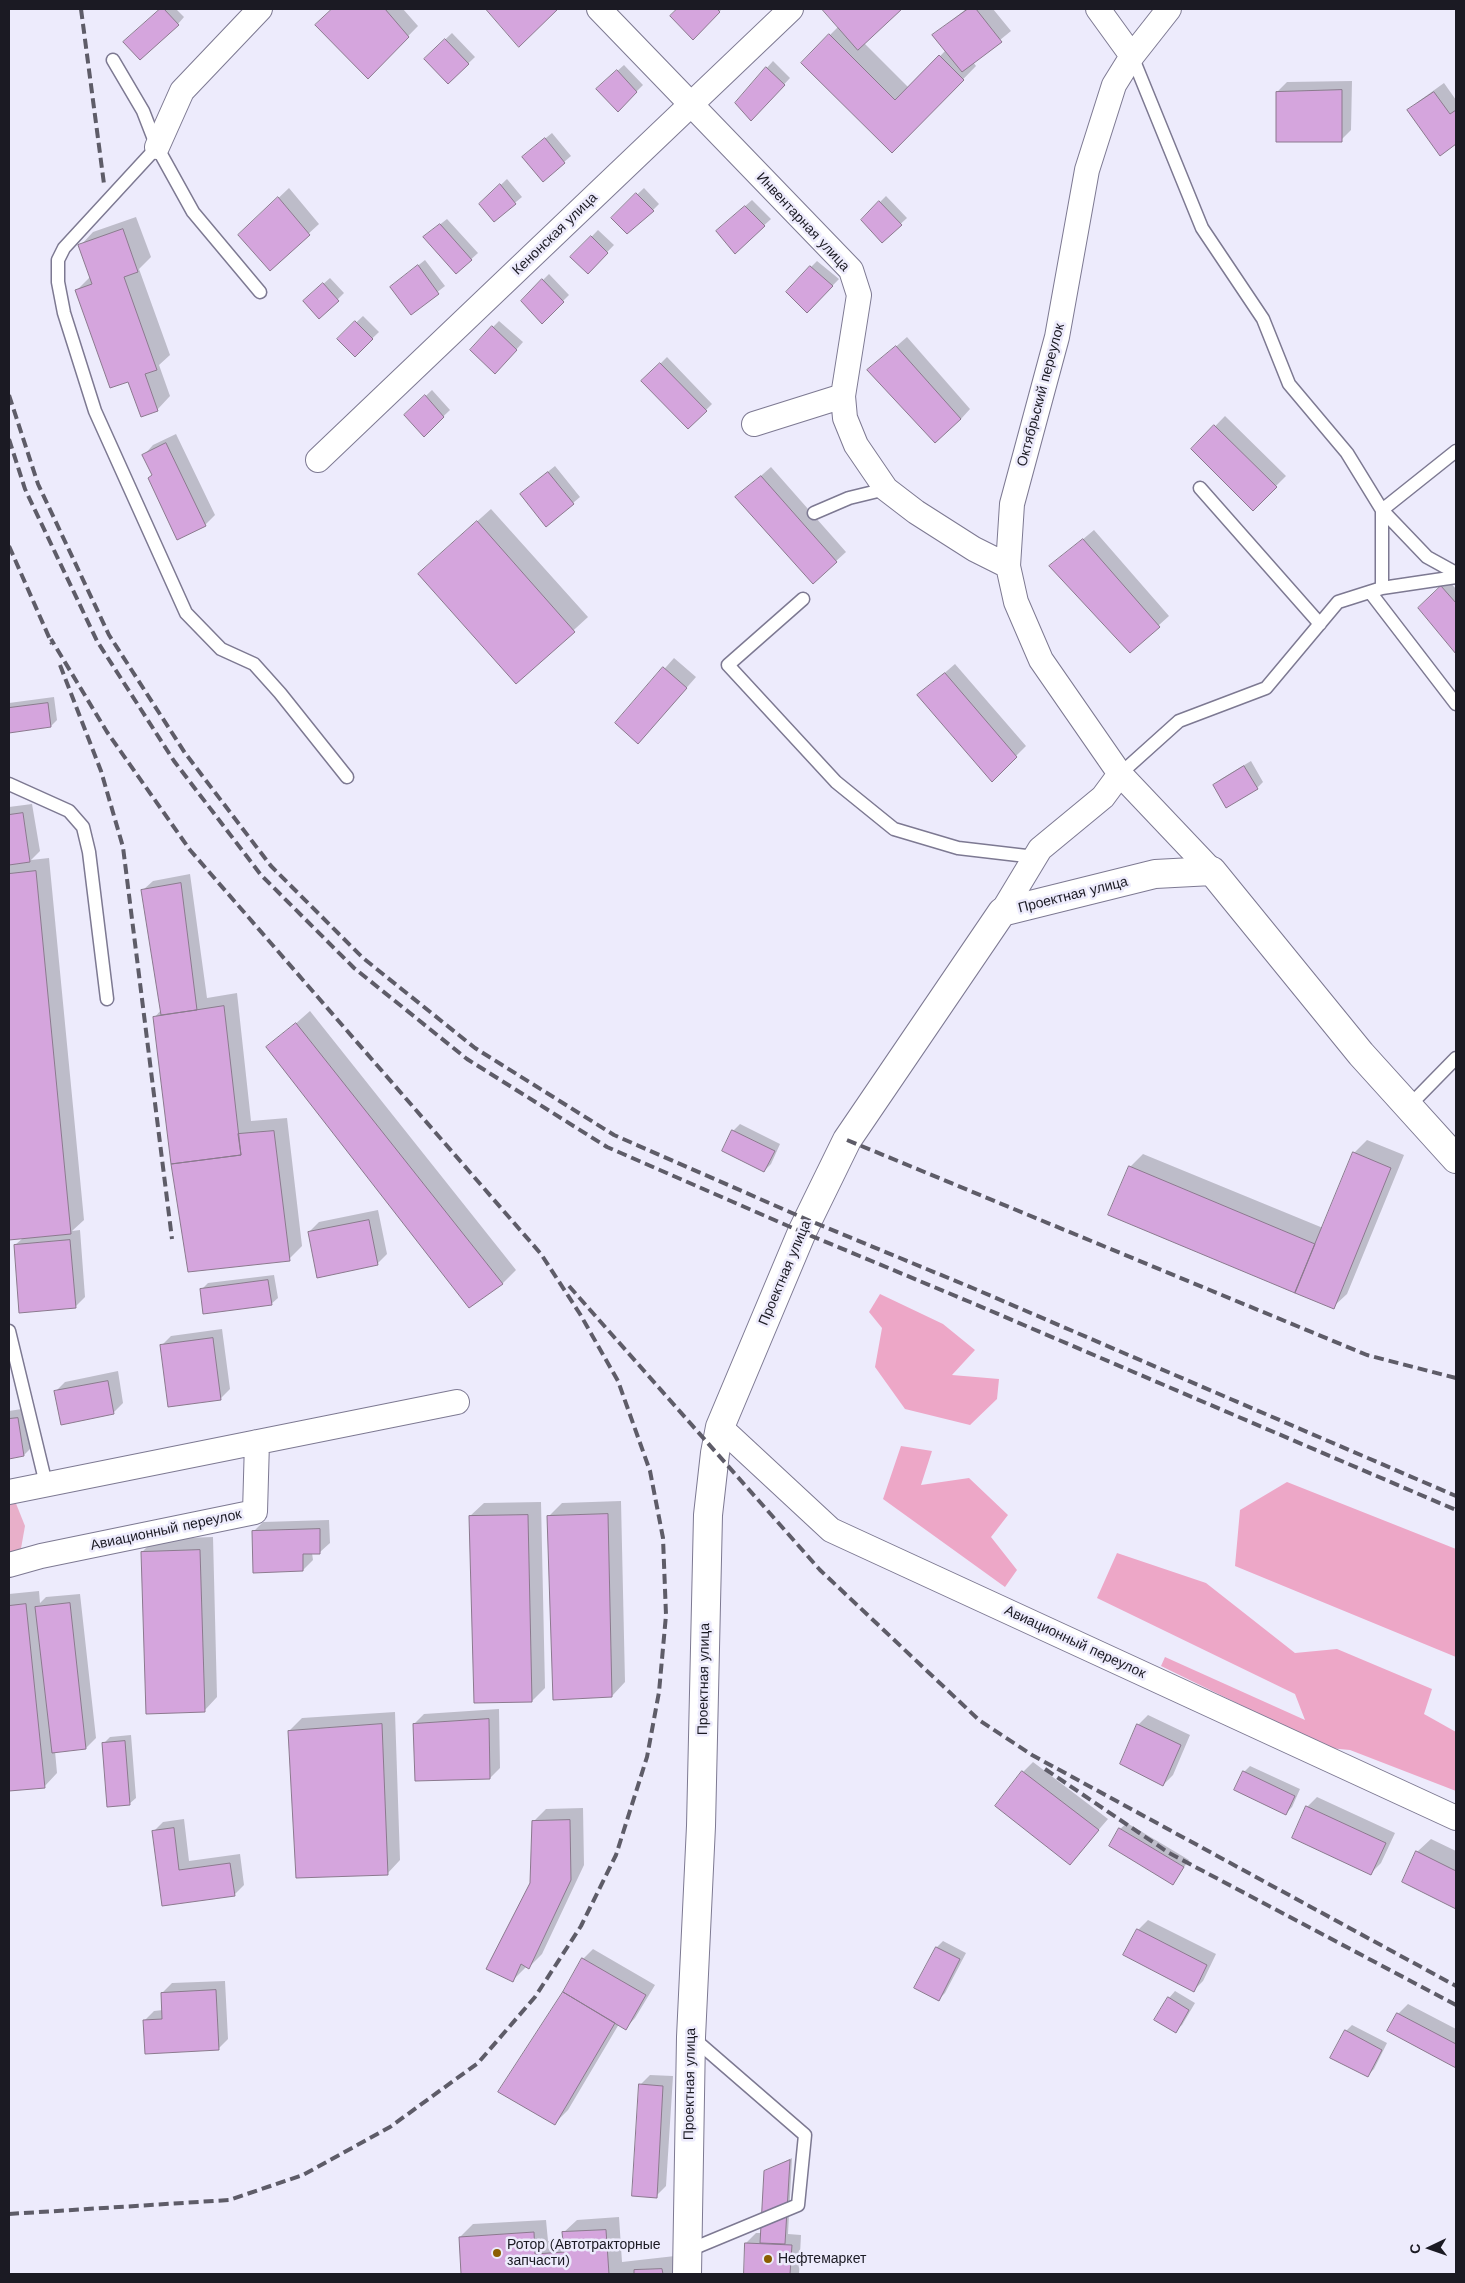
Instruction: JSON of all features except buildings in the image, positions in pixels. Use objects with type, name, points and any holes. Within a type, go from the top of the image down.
[{"type":"street","points":[[157,147],[182,91],[260,9]]},
{"type":"street","name":"Инвентарная улица","points":[[599,9],[851,270],[860,295],[843,396],[845,418],[856,445],[886,489],[916,512],[974,549],[1008,566]]},
{"type":"street","name":"Кенонская улица","points":[[318,460],[791,9]]},
{"type":"street","name":"Октябрьский переулок","points":[[1169,9],[1132,56],[1114,85],[1087,170],[1057,337],[1012,504],[1008,566],[1016,602],[1040,660],[1120,774],[1212,871]]},
{"type":"street","points":[[1103,12],[1132,56]]},
{"type":"street","points":[[754,424],[843,396]]},
{"type":"street","points":[[1002,912],[1040,849],[1103,797],[1120,774]]},
{"type":"street","points":[[1212,871],[1361,1054],[1456,1159]]},
{"type":"street","name":"Проектная улица","points":[[687,2263],[691,2036],[701,1826],[708,1515],[720,1427],[802,1232],[847,1140],[1002,912],[1155,874],[1212,871]]},
{"type":"street","points":[[9,1492],[457,1402]]},
{"type":"street","name":"Авиационный переулок","points":[[720,1427],[831,1530],[1456,1818]]},
{"type":"street","name":"Авиационный переулок","points":[[9,1565],[40,1556],[255,1512],[257,1442]]},
{"type":"lane","points":[[1132,56],[1202,228],[1263,319],[1289,384],[1347,453],[1382,510],[1426,557],[1456,573]]},
{"type":"lane","points":[[113,60],[143,111],[157,147],[193,212],[260,292]]},
{"type":"lane","points":[[157,147],[64,248],[58,260],[58,282],[67,322],[95,411],[186,613],[221,649],[254,664],[280,693],[347,777]]},
{"type":"lane","points":[[1456,451],[1382,510],[1381,544],[1376,590],[1456,704]]},
{"type":"lane","points":[[1200,488],[1320,624]]},
{"type":"lane","points":[[814,513],[849,498],[886,489]]},
{"type":"lane","points":[[1120,774],[1179,721],[1266,688],[1338,602],[1376,590],[1456,577]]},
{"type":"lane","points":[[802,600],[728,665],[836,782],[894,829],[958,848],[1035,857]]},
{"type":"lane","points":[[9,784],[69,811],[83,827],[89,852],[107,998]]},
{"type":"lane","points":[[1409,1106],[1456,1058]]},
{"type":"lane","points":[[9,1331],[46,1484]]},
{"type":"lane","points":[[687,2263],[798,2205],[805,2135],[691,2036]]},
{"type":"shaded area","points":[[880,1294],[943,1324],[975,1350],[952,1375],[999,1379],[997,1399],[970,1425],[905,1409],[875,1367],[882,1328],[869,1312]]},
{"type":"shaded area","points":[[901,1446],[932,1451],[921,1485],[969,1478],[1008,1515],[991,1537],[1017,1570],[1005,1587],[883,1499]]},
{"type":"shaded area","points":[[1287,1482],[1456,1549],[1456,1657],[1235,1566],[1240,1510]]},
{"type":"shaded area","points":[[15,1501],[25,1526],[20,1554],[9,1557],[9,1502]]},
{"type":"shaded area","points":[[1117,1553],[1206,1583],[1295,1653],[1337,1649],[1432,1689],[1424,1714],[1456,1732],[1456,1791],[1350,1750],[1329,1748],[1161,1666],[1165,1657],[1305,1720],[1295,1694],[1097,1598]]},
{"type":"railway","points":[[81,9],[104,184]]},
{"type":"railway","points":[[9,395],[38,484],[109,635],[185,753],[271,866],[363,958],[475,1048],[614,1135],[808,1220],[975,1289],[1456,1496]]},
{"type":"railway","points":[[9,439],[25,489],[97,641],[174,761],[261,875],[354,968],[467,1059],[607,1147],[1456,1510]]},
{"type":"railway","points":[[9,546],[52,644]]},
{"type":"railway","points":[[9,2214],[229,2200],[303,2175],[390,2127],[478,2063],[535,1997],[581,1926],[616,1855],[647,1757],[659,1692],[666,1615],[663,1538],[650,1471],[618,1381],[580,1314],[541,1254],[190,850],[107,732],[51,639]]},
{"type":"railway","points":[[60,665],[101,771],[123,847],[172,1239]]},
{"type":"railway","points":[[847,1140],[1367,1355],[1456,1378]]},
{"type":"railway","points":[[569,1286],[820,1570],[979,1720],[1032,1755],[1456,1986]]},
{"type":"railway","points":[[1045,1769],[1169,1853],[1456,2005]]},
{"type":"place","name":"Ротор (Автотракторные запчасти)","points":[[497,2253]]},
{"type":"place","name":"Нефтемаркет","points":[[768,2259]]}]
